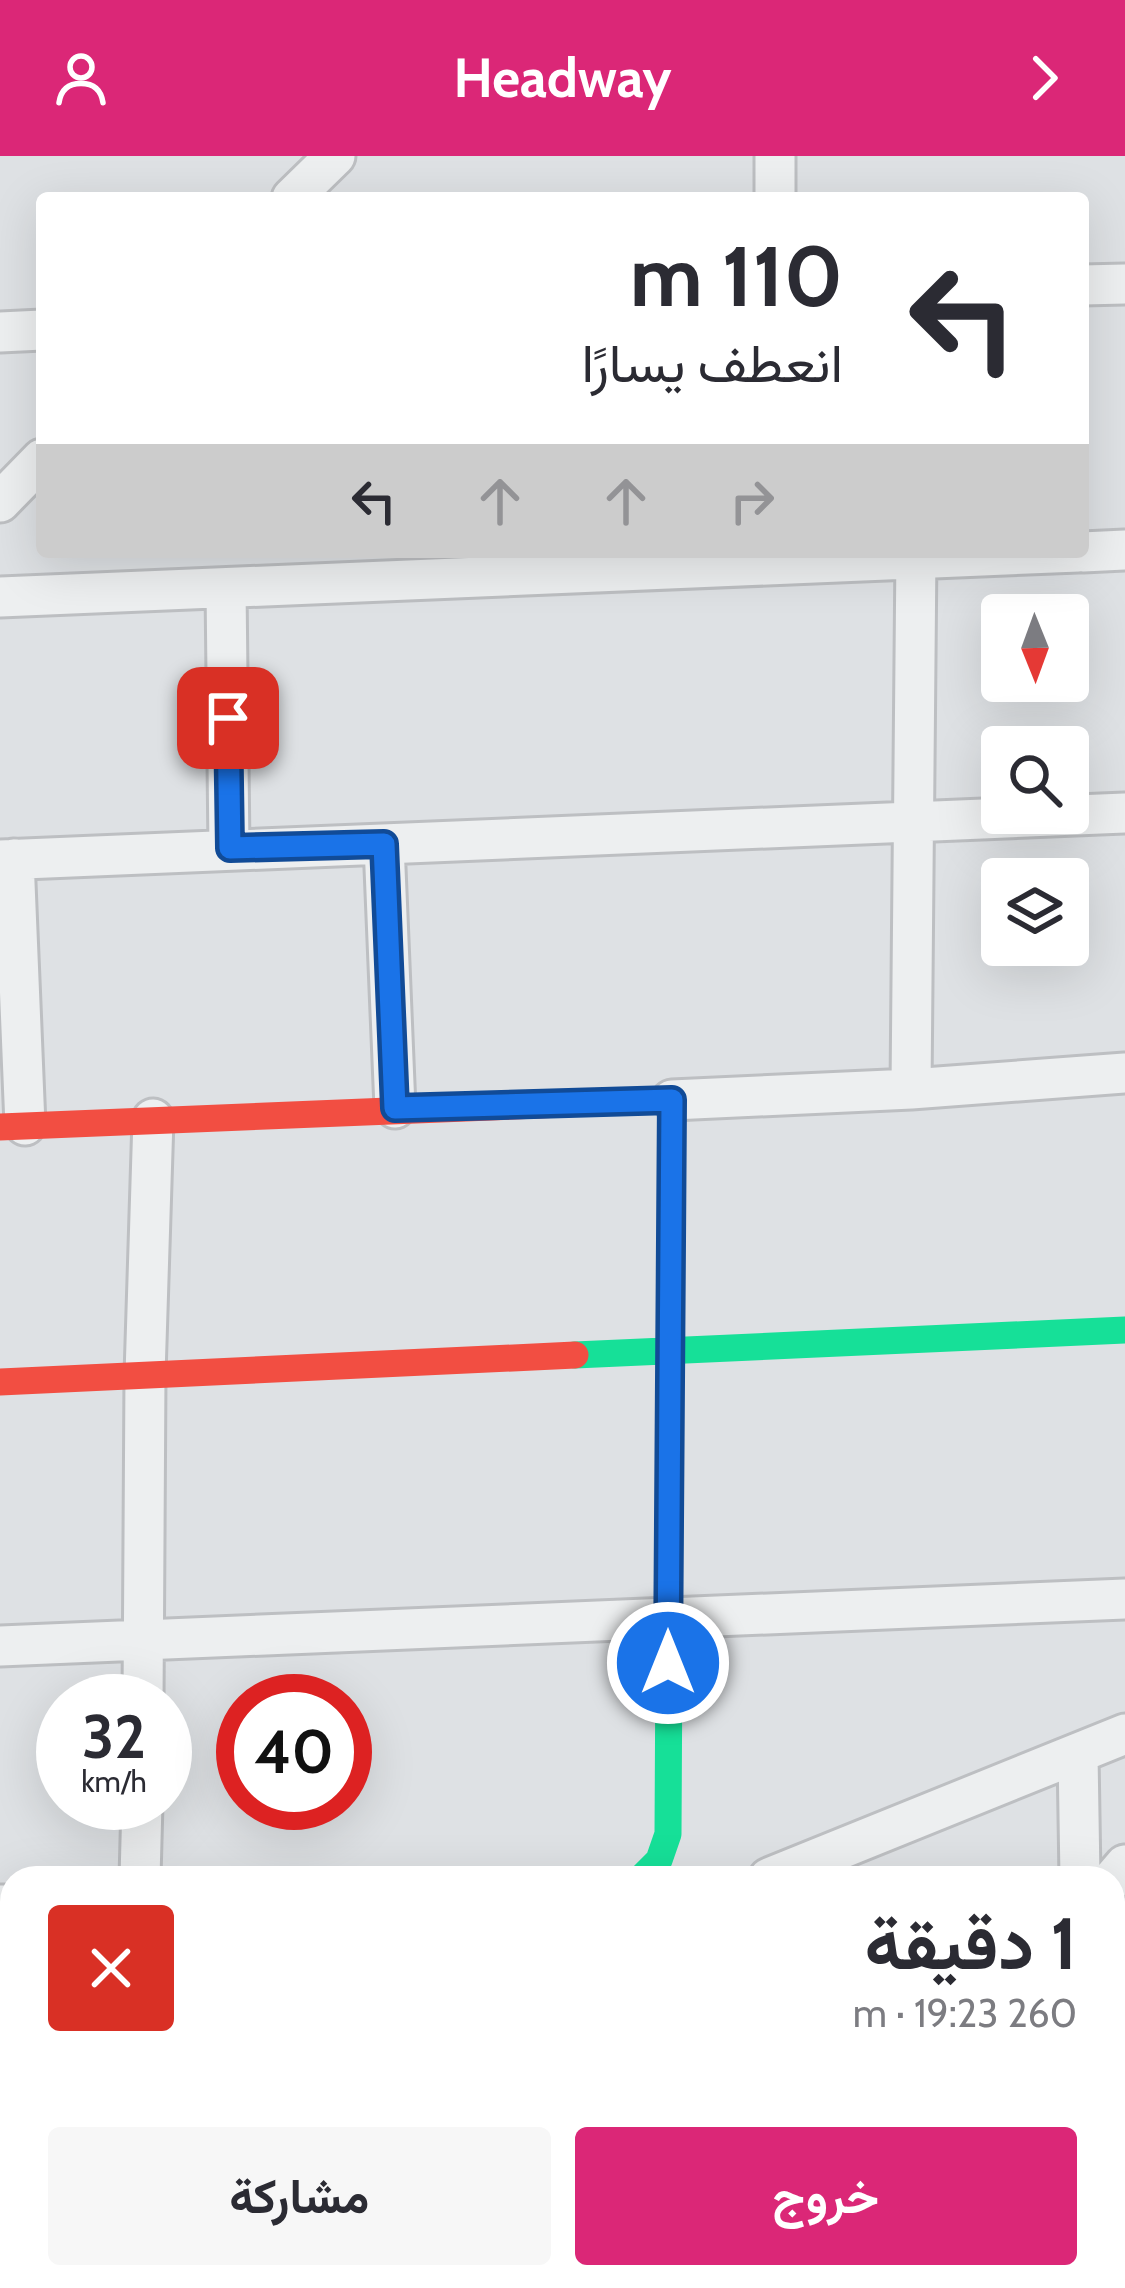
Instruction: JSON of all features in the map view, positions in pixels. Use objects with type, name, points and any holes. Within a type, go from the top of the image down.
[{"type":"main road","points":[[13,1126],[672,1100],[668,1834],[653,1866]]},
{"type":"main road","points":[[0,1382],[1125,1330]]},
{"type":"street","points":[[300,181],[334,156]]},
{"type":"street","points":[[775,192],[776,156]]},
{"type":"street","points":[[1089,285],[1125,284]]},
{"type":"street","points":[[0,332],[36,330]]},
{"type":"street","points":[[0,502],[36,465]]},
{"type":"street","points":[[1089,552],[1125,550]]},
{"type":"street","points":[[0,596],[226,588],[480,563],[752,558]]},
{"type":"street","points":[[911,1089],[916,558]]},
{"type":"street","points":[[226,588],[230,848]]},
{"type":"street","points":[[13,1126],[7,860],[1125,813]]},
{"type":"street","points":[[384,844],[395,1108]]},
{"type":"street","points":[[672,1100],[1125,1073]]},
{"type":"street","points":[[144,1674],[153,1119]]},
{"type":"street","points":[[0,1646],[1125,1598]]},
{"type":"street","points":[[799,1866],[1125,1734]]},
{"type":"street","points":[[1078,1754],[1080,1866]]},
{"type":"street","points":[[140,1866],[141,1830]]},
{"type":"traffic: fast","points":[[635,1101],[672,1100],[668,1834],[653,1866]]},
{"type":"traffic: fast","points":[[575,1355],[1125,1330]]},
{"type":"traffic: jam","points":[[0,1127],[635,1101]]},
{"type":"traffic: jam","points":[[0,1382],[575,1355]]},
{"type":"route","points":[[228,718],[230,848],[384,844],[395,1108],[672,1100],[668,1663]]}]
